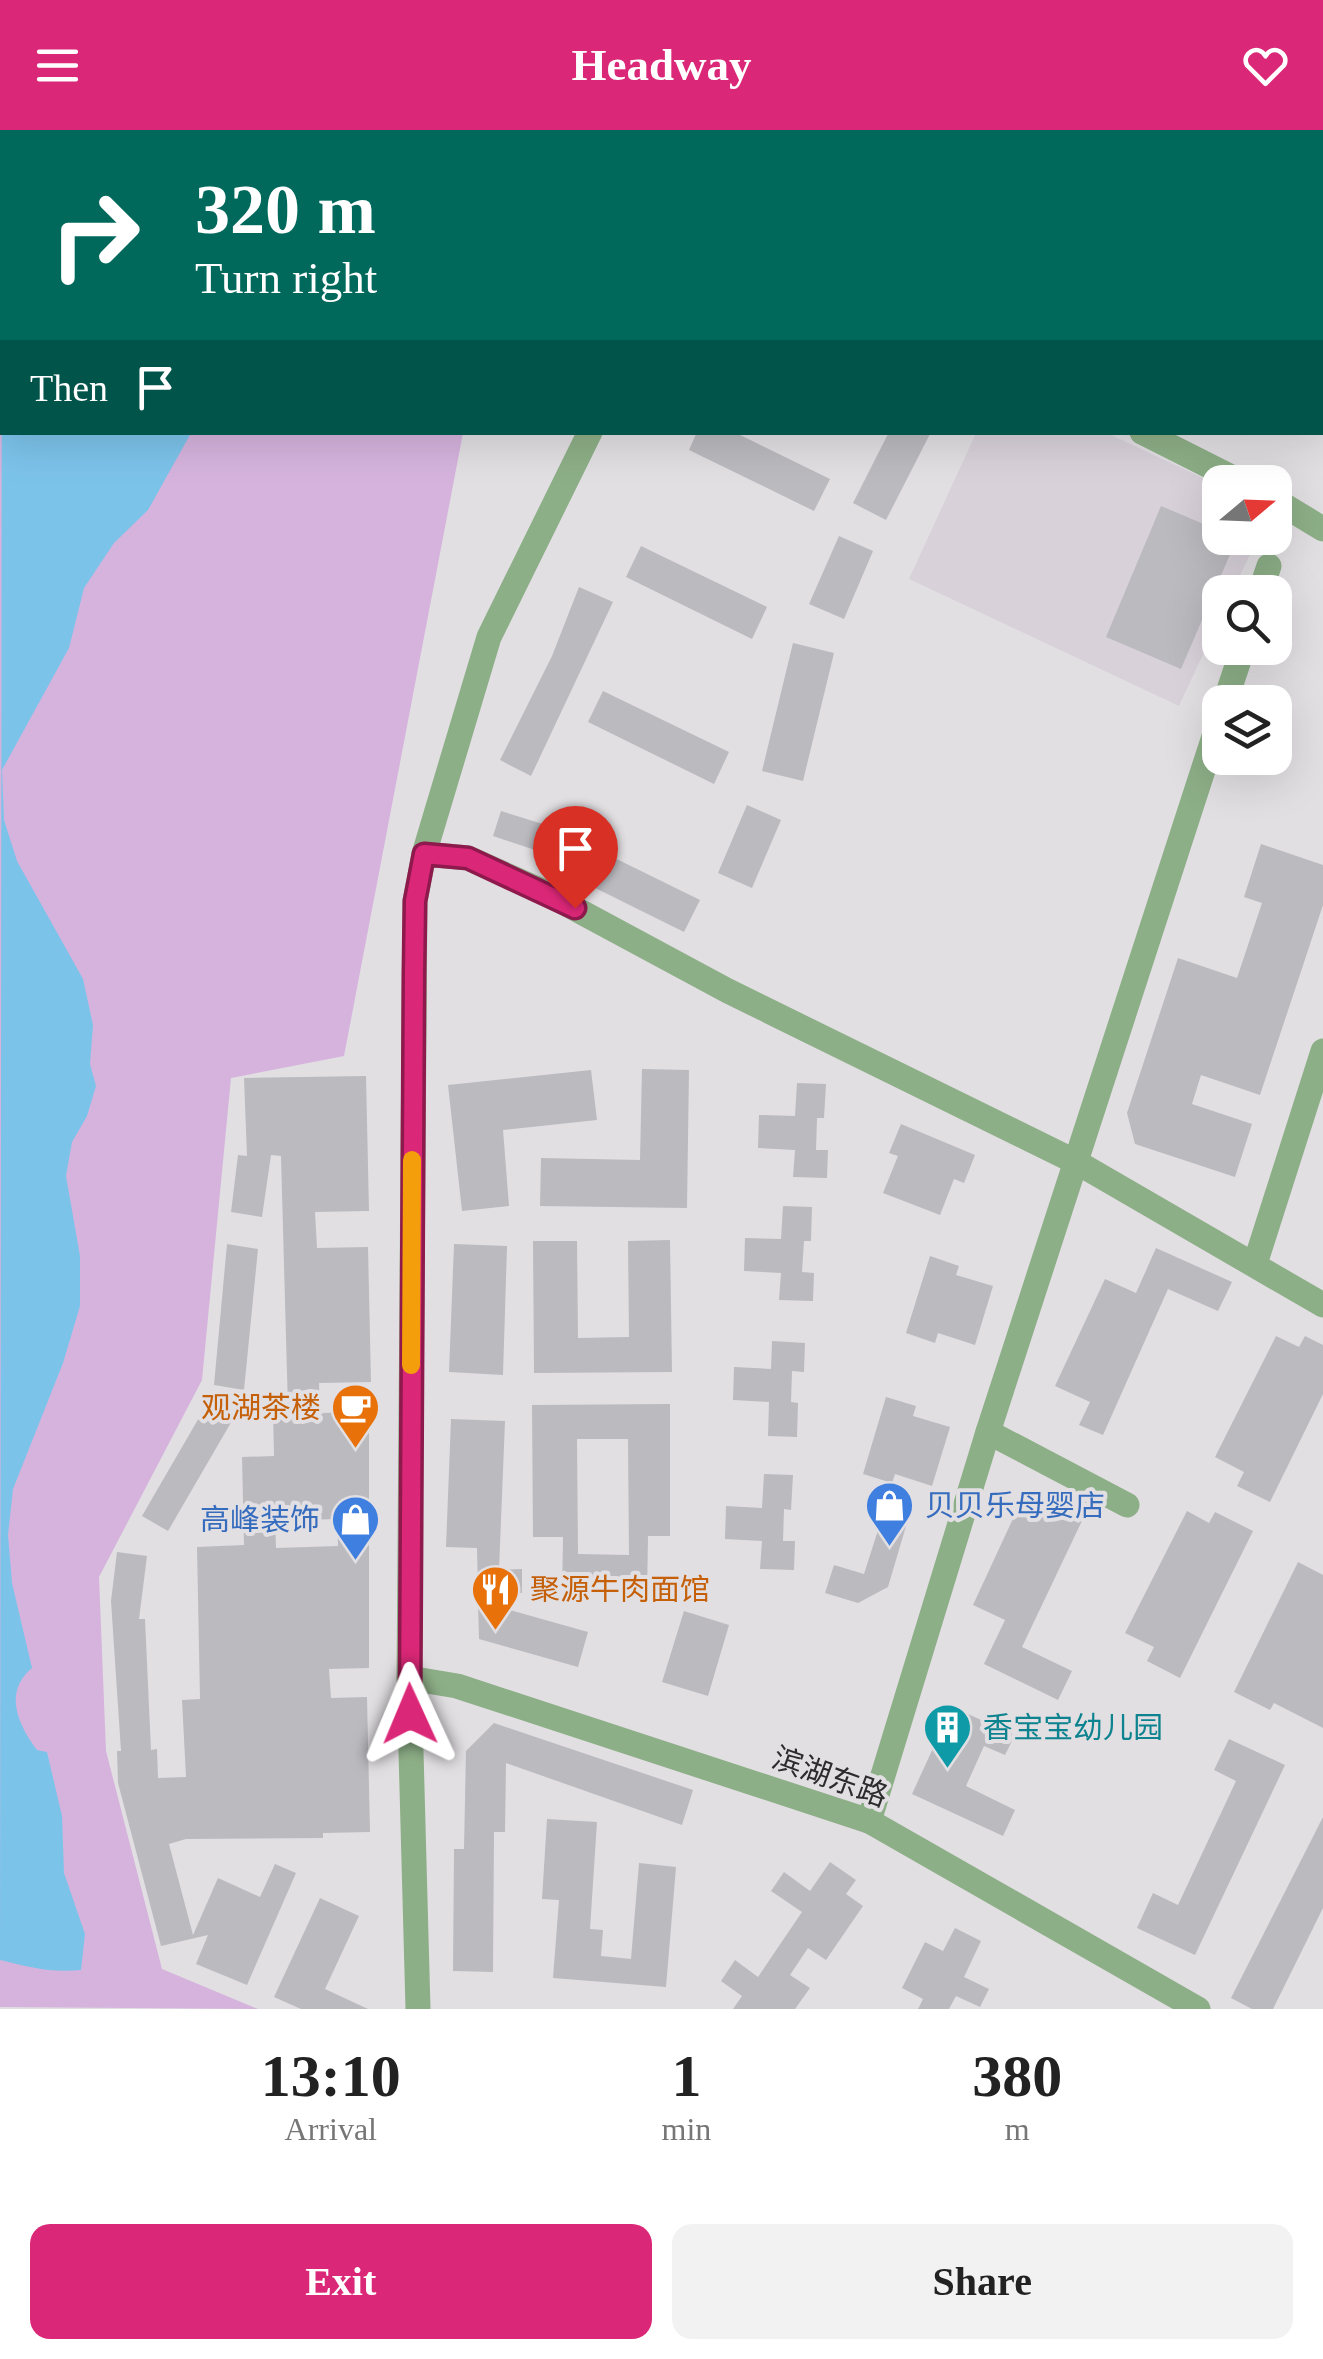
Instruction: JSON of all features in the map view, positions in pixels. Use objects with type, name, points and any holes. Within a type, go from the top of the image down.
[{"type":"street","points":[[418,2009],[409,1678],[415,901],[424,854],[488,638],[589,435]]},
{"type":"street","points":[[1148,435],[1207,465]]},
{"type":"street","points":[[1292,510],[1323,529]]},
{"type":"street","points":[[1265,575],[1268,566]]},
{"type":"street","points":[[869,1821],[988,1432],[1202,774]]},
{"type":"street","points":[[424,854],[468,858],[544,892],[728,991],[1078,1163],[1323,1305]]},
{"type":"street","points":[[1255,1264],[1323,1051]]},
{"type":"street","points":[[988,1432],[1126,1504]]},
{"type":"street","name":"滨湖东路","points":[[409,1678],[457,1686],[869,1821],[1198,2009]]},
{"type":"shaded area","points":[[0,435],[463,435],[344,1056],[231,1078],[202,1380],[99,1577],[106,1751],[162,1969],[258,2009],[0,2007]]},
{"type":"shaded area","points":[[975,435],[1111,435],[1202,478],[1202,555],[1250,555],[1240,575],[1202,575],[1202,657],[1179,706],[909,579]]},
{"type":"water","points":[[2,435],[190,435],[148,510],[114,543],[84,588],[69,648],[2,770],[4,820],[17,861],[83,979],[93,1025],[90,1064],[96,1086],[87,1116],[72,1142],[66,1176],[80,1256],[80,1306],[63,1363],[13,1489],[8,1535],[12,1583],[32,1668],[18,1687],[16,1709],[37,1750],[47,1752],[62,1816],[64,1873],[85,1934],[81,1970],[40,1969],[0,1960]]},
{"type":"building","points":[[696,435],[740,435],[830,479],[814,511],[689,450]]},
{"type":"building","points":[[887,435],[929,435],[886,520],[853,503]]},
{"type":"building","points":[[1161,506],[1202,523],[1202,555],[1230,555],[1221,575],[1202,575],[1202,620],[1181,669],[1106,637]]},
{"type":"building","points":[[839,536],[873,551],[844,619],[809,604]]},
{"type":"building","points":[[641,546],[767,607],[752,639],[626,577]]},
{"type":"building","points":[[579,587],[613,602],[531,776],[500,760],[552,656]]},
{"type":"building","points":[[793,643],[834,653],[803,781],[762,771]]},
{"type":"building","points":[[603,691],[729,752],[714,784],[588,722]]},
{"type":"building","points":[[747,805],[781,820],[752,888],[718,873]]},
{"type":"building","points":[[501,811],[549,826],[541,852],[493,836]]},
{"type":"building","points":[[574,838],[700,900],[684,932],[559,870]]},
{"type":"building","points":[[1261,844],[1323,865],[1323,905],[1260,1095],[1201,1075],[1192,1104],[1252,1124],[1235,1177],[1135,1144],[1127,1113],[1178,958],[1237,978],[1262,903],[1244,897]]},
{"type":"building","points":[[642,1069],[689,1070],[687,1208],[540,1206],[541,1158],[640,1160]]},
{"type":"building","points":[[591,1070],[597,1120],[503,1130],[509,1206],[462,1211],[448,1085]]},
{"type":"building","points":[[366,1076],[369,1211],[315,1212],[317,1248],[368,1247],[371,1382],[319,1383],[320,1413],[369,1412],[369,1668],[329,1669],[331,1698],[367,1697],[370,1832],[323,1833],[323,1838],[186,1839],[169,1844],[193,1935],[218,1878],[260,1897],[275,1864],[296,1873],[247,1985],[196,1964],[208,1935],[161,1946],[118,1783],[117,1751],[121,1751],[111,1601],[117,1552],[147,1556],[139,1619],[145,1619],[151,1750],[157,1749],[158,1778],[186,1777],[182,1700],[200,1699],[197,1547],[244,1545],[242,1457],[274,1456],[273,1409],[288,1409],[281,1156],[271,1155],[262,1217],[231,1212],[238,1155],[247,1156],[244,1078]],"holes":[[[337,1519],[338,1546],[276,1548],[275,1521]]]},
{"type":"building","points":[[797,1083],[826,1084],[824,1118],[817,1118],[816,1150],[828,1150],[827,1178],[793,1177],[795,1150],[758,1148],[759,1115],[795,1116]]},
{"type":"building","points":[[901,1124],[975,1155],[964,1183],[954,1179],[940,1215],[883,1193],[898,1156],[889,1153]]},
{"type":"building","points":[[783,1206],[812,1207],[811,1241],[804,1241],[802,1272],[814,1273],[813,1301],[779,1300],[781,1273],[744,1271],[745,1238],[781,1239]]},
{"type":"building","points":[[670,1240],[672,1372],[534,1373],[533,1241],[577,1241],[578,1338],[629,1337],[628,1241]]},
{"type":"building","points":[[227,1244],[258,1249],[244,1390],[214,1385]]},
{"type":"building","points":[[454,1244],[507,1246],[503,1375],[449,1372]]},
{"type":"building","points":[[1156,1248],[1232,1282],[1218,1311],[1168,1289],[1103,1435],[1079,1425],[1090,1402],[1055,1386],[1105,1279],[1136,1293]]},
{"type":"building","points":[[930,1256],[959,1266],[956,1275],[993,1286],[975,1345],[938,1333],[935,1343],[906,1333]]},
{"type":"building","points":[[1276,1336],[1299,1347],[1305,1336],[1323,1345],[1323,1394],[1270,1502],[1237,1486],[1244,1472],[1215,1457]]},
{"type":"building","points":[[772,1341],[805,1343],[804,1372],[792,1371],[791,1402],[798,1403],[797,1437],[768,1436],[769,1402],[733,1400],[734,1367],[771,1369]]},
{"type":"building","points":[[886,1397],[916,1406],[913,1416],[950,1427],[932,1486],[895,1474],[892,1483],[863,1474]]},
{"type":"building","points":[[207,1404],[233,1419],[168,1531],[142,1516]]},
{"type":"building","points":[[670,1404],[670,1536],[648,1536],[647,1596],[562,1594],[563,1537],[533,1537],[532,1405]],"holes":[[[577,1439],[628,1439],[629,1555],[578,1554]]]},
{"type":"building","points":[[451,1419],[505,1421],[499,1570],[522,1569],[522,1593],[478,1592],[477,1548],[446,1547]]},
{"type":"building","points":[[764,1474],[793,1475],[791,1510],[784,1509],[783,1541],[795,1541],[794,1570],[760,1569],[762,1541],[725,1539],[726,1506],[762,1508]]},
{"type":"building","points":[[1067,1492],[1090,1504],[1022,1647],[1072,1671],[1058,1700],[984,1664],[1005,1620],[973,1605],[1023,1497],[1057,1513]]},
{"type":"building","points":[[887,1502],[911,1509],[888,1587],[858,1603],[825,1593],[834,1565],[864,1574]]},
{"type":"building","points":[[1187,1511],[1209,1523],[1215,1512],[1253,1531],[1180,1678],[1147,1661],[1154,1647],[1125,1633]]},
{"type":"building","points":[[1298,1562],[1323,1575],[1323,1728],[1274,1703],[1270,1710],[1234,1692]]},
{"type":"building","points":[[478,1601],[588,1632],[578,1667],[479,1639]]},
{"type":"building","points":[[684,1611],[729,1625],[708,1696],[662,1682]]},
{"type":"building","name":"香宝宝幼儿园","points":[[952,1707],[1015,1735],[1005,1755],[984,1746],[966,1786],[1015,1810],[1003,1836],[912,1794]]},
{"type":"building","points":[[494,1723],[693,1790],[682,1825],[506,1763],[505,1832],[494,1832],[493,1972],[453,1971],[454,1849],[464,1849],[466,1751]]},
{"type":"building","points":[[1229,1739],[1285,1765],[1195,1955],[1137,1928],[1153,1893],[1178,1905],[1236,1781],[1214,1770]]},
{"type":"building","points":[[1323,1817],[1323,1908],[1273,2009],[1252,2009],[1231,1998]]},
{"type":"building","points":[[547,1819],[597,1822],[590,1929],[603,1930],[601,1956],[631,1959],[639,1863],[676,1867],[666,1987],[553,1978],[559,1900],[542,1899]]},
{"type":"building","points":[[830,1862],[856,1880],[846,1894],[863,1906],[826,1960],[808,1948],[790,1975],[810,1988],[795,2009],[733,2009],[742,1996],[721,1981],[735,1960],[758,1977],[802,1912],[771,1891],[784,1872],[810,1891]]},
{"type":"building","points":[[320,1898],[359,1916],[325,1989],[368,2009],[301,2009],[274,1997]]},
{"type":"building","points":[[955,1928],[981,1941],[964,1977],[989,1989],[980,2007],[956,1996],[949,2009],[918,2009],[923,1999],[902,1988],[925,1942],[943,1951]]},
{"type":"slow traffic","points":[[411,1365],[412,1160]]},
{"type":"place","name":"观湖茶楼","points":[[356,1450]]},
{"type":"place","name":"贝贝乐母婴店","points":[[890,1548]]},
{"type":"place","name":"高峰装饰","points":[[355,1562]]},
{"type":"place","name":"聚源牛肉面馆","points":[[495,1632]]},
{"type":"place","name":"香宝宝幼儿园","points":[[948,1770]]},
{"type":"route","points":[[410,1714],[415,901],[424,854],[468,858],[575,908]]}]
